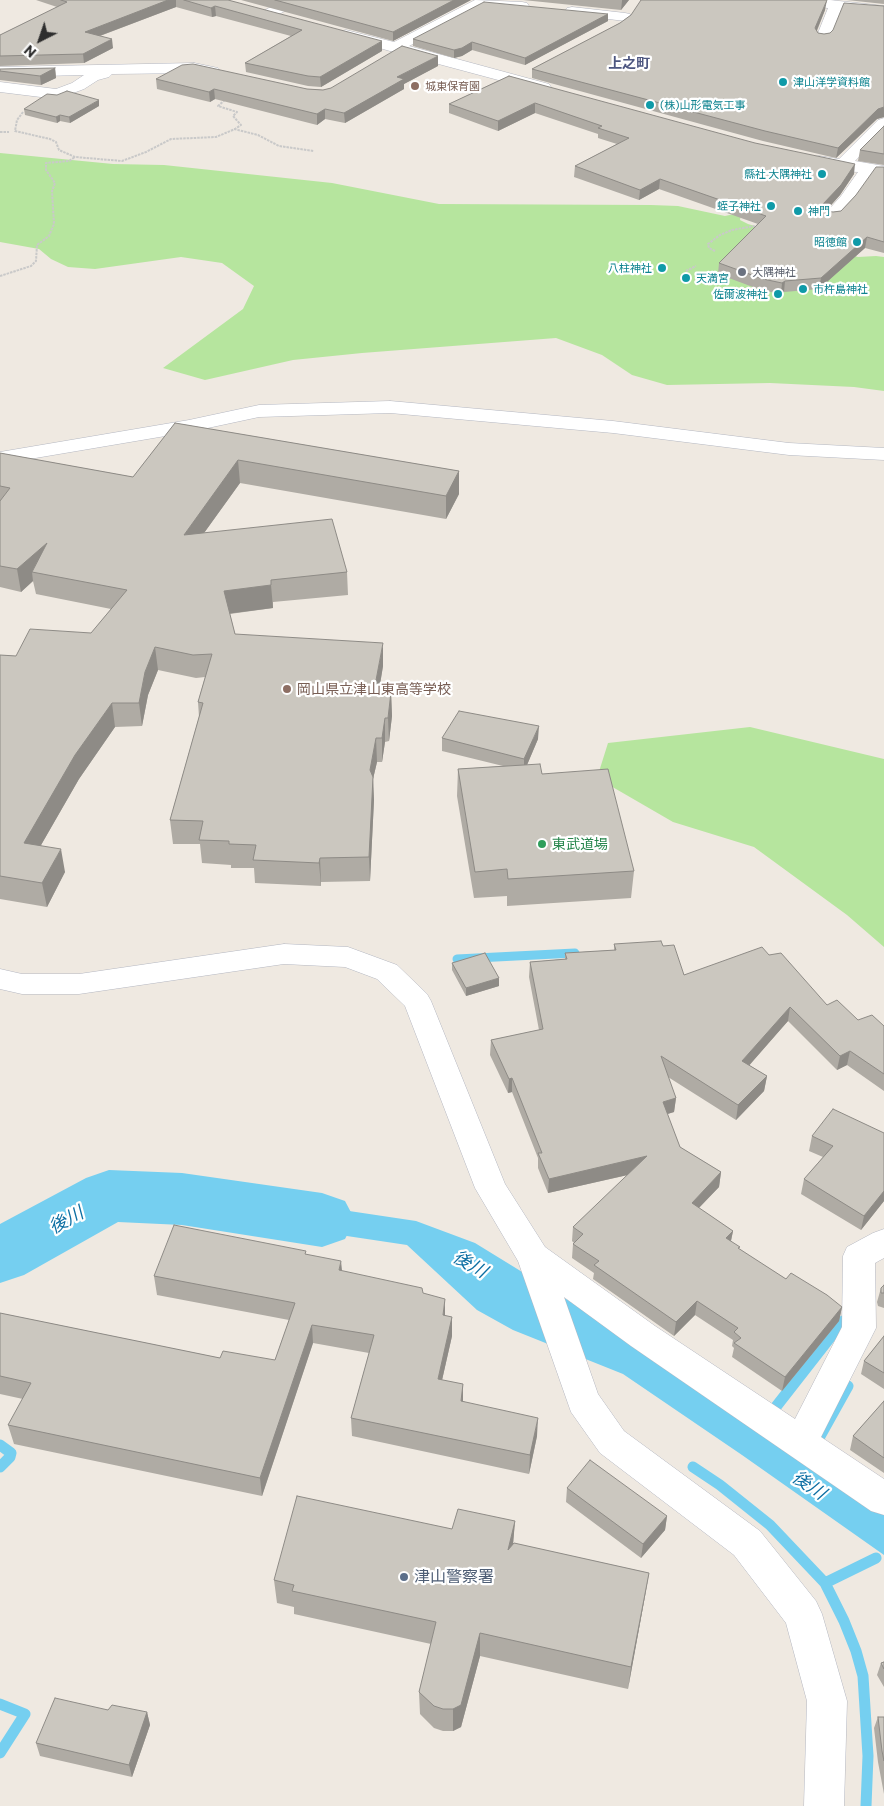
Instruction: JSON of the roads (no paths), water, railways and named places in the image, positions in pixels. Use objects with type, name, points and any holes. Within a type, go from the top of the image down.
[{"type":"street","points":[[270,13],[296,0]]},
{"type":"street","points":[[789,0],[884,10]]},
{"type":"street","points":[[383,59],[475,1],[535,7]]},
{"type":"street","points":[[605,32],[624,20],[635,4]]},
{"type":"street","points":[[823,38],[837,5]]},
{"type":"street","points":[[252,8],[288,18]]},
{"type":"street","points":[[554,9],[626,17]]},
{"type":"street","points":[[333,30],[397,49],[561,92]]},
{"type":"street","points":[[0,87],[56,94],[78,86],[97,74],[154,73],[164,68]]},
{"type":"street","points":[[0,72],[194,68],[229,75]]},
{"type":"street","points":[[514,79],[531,70]]},
{"type":"street","points":[[841,166],[884,123]]},
{"type":"street","points":[[806,158],[841,166],[876,170]]},
{"type":"street","points":[[832,216],[876,170]]},
{"type":"street","points":[[0,458],[189,426],[259,411],[390,407],[613,427],[789,449],[884,454]]},
{"type":"street","points":[[0,979],[22,984],[79,984],[284,954],[348,956],[387,972],[417,1001],[491,1188],[533,1257],[583,1401],[612,1442],[747,1543],[803,1614],[827,1701],[824,1806]]},
{"type":"street","points":[[801,1442],[859,1328],[860,1256],[884,1242]]},
{"type":"street","points":[[533,1257],[643,1336],[884,1498]]},
{"type":"water","points":[[249,1196],[416,1221],[475,1243],[571,1302],[665,1368],[884,1515],[884,1555],[623,1374],[513,1330],[477,1310],[407,1245],[240,1220]]},
{"type":"waterway","points":[[457,959],[575,953]]},
{"type":"waterway","name":"後川","points":[[0,1256],[109,1196],[182,1199],[322,1220]]},
{"type":"waterway","points":[[775,1408],[843,1321]]},
{"type":"waterway","points":[[814,1447],[848,1386]]},
{"type":"waterway","points":[[0,1445],[11,1453],[10,1457],[0,1467]]},
{"type":"waterway","points":[[693,1467],[720,1485],[770,1525],[825,1583]]},
{"type":"waterway","points":[[825,1583],[876,1558]]},
{"type":"waterway","points":[[825,1583],[844,1621],[856,1651],[863,1676],[868,1756],[866,1806]]},
{"type":"waterway","points":[[0,1704],[25,1714],[0,1753]]},
{"type":"place","name":"津山洋学資料館","points":[[783,82]]},
{"type":"place","name":"城東保育園","points":[[415,86]]},
{"type":"place","name":"(株)山形電気工事","points":[[650,105]]},
{"type":"place","name":"縣社 大隅神社","points":[[822,174]]},
{"type":"place","name":"蛭子神社","points":[[771,206]]},
{"type":"place","name":"神門","points":[[798,211]]},
{"type":"place","name":"昭徳館","points":[[857,242]]},
{"type":"place","name":"八柱神社","points":[[662,268]]},
{"type":"place","name":"大隅神社","points":[[742,272]]},
{"type":"place","name":"天満宮","points":[[686,278]]},
{"type":"place","name":"市杵島神社","points":[[803,289]]},
{"type":"place","name":"佐爾波神社","points":[[778,294]]},
{"type":"place","name":"岡山県立津山東高等学校","points":[[287,689]]},
{"type":"place","name":"東武道場","points":[[542,844]]},
{"type":"place","name":"津山警察署","points":[[404,1577]]},
{"type":"district","name":"上之町","points":[[629,63]]}]
